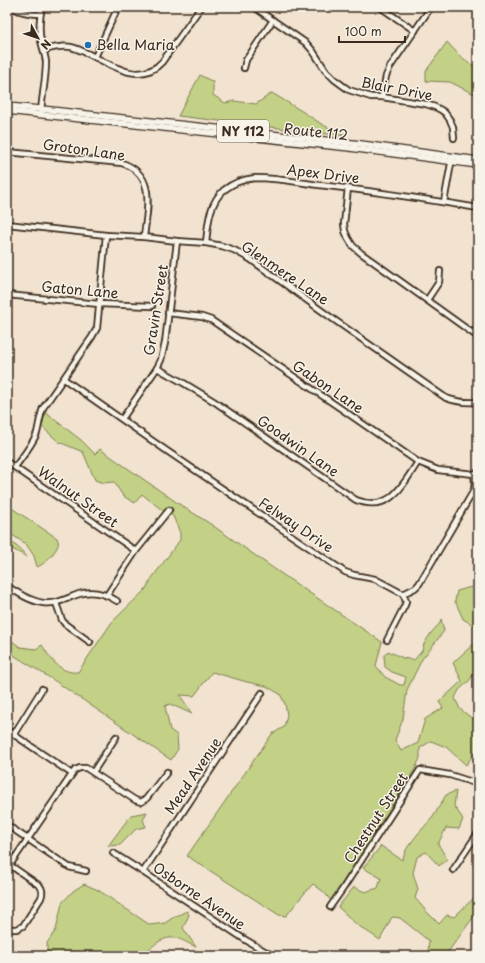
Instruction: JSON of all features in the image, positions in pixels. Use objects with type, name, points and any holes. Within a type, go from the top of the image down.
[{"type":"main road","name":"Route 112","points":[[7,106],[41,111],[419,151],[478,165]]},
{"type":"main road","name":"Route 112","points":[[7,111],[41,111]]},
{"type":"main road","name":"Route 112","points":[[452,159],[478,160]]},
{"type":"street","points":[[10,7],[21,12],[40,14]]},
{"type":"street","points":[[41,111],[46,61],[40,36],[40,14],[42,7]]},
{"type":"street","points":[[95,57],[118,7]]},
{"type":"street","points":[[44,50],[58,47],[71,47],[126,72],[143,72],[158,66],[162,62],[200,7]]},
{"type":"street","name":"Blair Drive","points":[[254,7],[306,43],[314,51],[326,71],[349,90],[371,97],[382,97],[426,104],[440,110],[445,113],[450,120],[453,127],[454,138]]},
{"type":"street","points":[[380,7],[415,31]]},
{"type":"street","points":[[382,97],[386,76],[390,67],[431,7]]},
{"type":"street","points":[[244,68],[246,60],[273,20]]},
{"type":"street","name":"Groton Lane","points":[[7,152],[122,163],[136,171],[144,182],[148,196],[144,237]]},
{"type":"street","points":[[444,202],[452,159]]},
{"type":"street","name":"Apex Drive","points":[[206,243],[208,223],[215,200],[225,189],[238,182],[254,178],[348,188],[478,208]]},
{"type":"street","points":[[348,188],[344,224],[345,231],[353,246],[478,337]]},
{"type":"street","name":"Glenmere Lane","points":[[7,224],[106,235],[206,243],[234,250],[250,259],[446,398],[466,403],[478,402]]},
{"type":"street","points":[[15,467],[34,439],[43,408],[97,328],[106,235]]},
{"type":"street","name":"Gravin Street","points":[[122,420],[161,360],[164,348],[178,241]]},
{"type":"street","points":[[427,300],[439,282],[440,271]]},
{"type":"street","name":"Gaton Lane","points":[[7,295],[99,304],[152,306]]},
{"type":"street","name":"Gabon Lane","points":[[168,313],[202,317],[211,320],[418,462],[438,470],[476,473]]},
{"type":"street","points":[[473,333],[478,326]]},
{"type":"street","name":"Goodwin Lane","points":[[157,368],[215,402],[356,500],[369,504],[384,502],[401,488],[418,462]]},
{"type":"street","name":"Felway Drive","points":[[64,379],[345,572],[376,579],[403,594]]},
{"type":"street","name":"Walnut Street","points":[[7,462],[136,551]]},
{"type":"street","points":[[387,640],[405,605],[406,601],[403,594],[415,588],[419,584],[473,492],[476,473]]},
{"type":"street","points":[[107,595],[136,551],[169,510]]},
{"type":"street","points":[[7,586],[24,597],[43,603],[56,603],[87,592],[107,595],[118,601]]},
{"type":"street","points":[[56,603],[65,624],[90,642]]},
{"type":"street","points":[[14,734],[42,689]]},
{"type":"street","name":"Mead Avenue","points":[[143,872],[262,693]]},
{"type":"street","points":[[7,730],[72,774]]},
{"type":"street","points":[[93,772],[116,737]]},
{"type":"street","points":[[7,926],[17,930],[23,926],[41,898],[42,893],[40,886],[9,864],[28,840],[72,774],[80,768],[86,768],[135,800],[141,802],[146,799],[166,772]]},
{"type":"street","name":"Chestnut Street","points":[[330,908],[420,770],[450,775],[478,784]]},
{"type":"street","points":[[7,825],[69,867],[86,872]]},
{"type":"street","points":[[453,870],[478,833]]},
{"type":"street","name":"Osborne Avenue","points":[[113,853],[244,940],[273,956]]},
{"type":"green space","points":[[447,42],[460,56],[478,69],[478,96],[450,82],[426,81],[426,71]]},
{"type":"green space","points":[[200,75],[213,82],[213,95],[225,103],[234,101],[256,104],[272,93],[323,125],[346,136],[178,116]]},
{"type":"green space","points":[[46,413],[81,440],[95,454],[100,449],[382,642],[376,666],[385,677],[400,685],[404,685],[406,677],[392,672],[385,667],[384,656],[388,651],[403,658],[414,660],[422,651],[424,644],[440,623],[441,619],[444,631],[422,659],[407,690],[403,719],[395,740],[401,751],[418,743],[425,719],[443,708],[439,702],[462,681],[453,663],[475,643],[475,626],[463,619],[455,601],[457,591],[471,587],[478,590],[478,667],[469,681],[459,690],[455,698],[460,709],[478,723],[478,748],[466,765],[446,747],[431,741],[420,748],[420,758],[415,769],[331,901],[324,892],[313,884],[286,916],[279,915],[187,856],[272,734],[284,727],[287,715],[285,704],[280,694],[266,686],[212,672],[194,696],[180,695],[192,714],[170,704],[165,706],[170,730],[177,735],[178,749],[171,760],[55,681],[7,651],[7,637],[20,647],[36,649],[42,645],[52,660],[61,668],[72,672],[78,672],[112,622],[145,590],[180,540],[180,533],[173,516],[162,510],[142,494],[135,503],[123,496],[114,482],[103,483],[95,480],[83,452],[59,442],[41,426]]},
{"type":"green space","points":[[7,505],[57,538],[57,548],[40,566],[37,567],[34,556],[26,544],[12,535],[9,540],[27,557],[7,546]]},
{"type":"green space","points":[[456,791],[454,806],[463,819],[459,829],[446,828],[438,844],[447,859],[439,866],[426,852],[417,857],[413,873],[418,889],[415,898],[439,924],[447,915],[454,917],[478,894],[478,911],[445,956],[431,956],[428,952],[429,941],[400,918],[392,917],[380,940],[356,924],[338,907],[354,887],[365,892],[378,888],[381,878],[363,868],[381,846],[402,860],[407,848],[433,817],[446,795]]},
{"type":"green space","points":[[147,812],[143,820],[146,827],[136,829],[120,845],[108,846],[131,815]]},
{"type":"green space","points":[[84,884],[98,890],[150,925],[165,923],[187,911],[189,915],[183,928],[196,947],[180,939],[170,938],[156,943],[141,956],[59,956],[47,951],[47,943],[56,930],[62,903],[73,891]]},
{"type":"place","name":"Bella Maria","points":[[88,45]]}]
